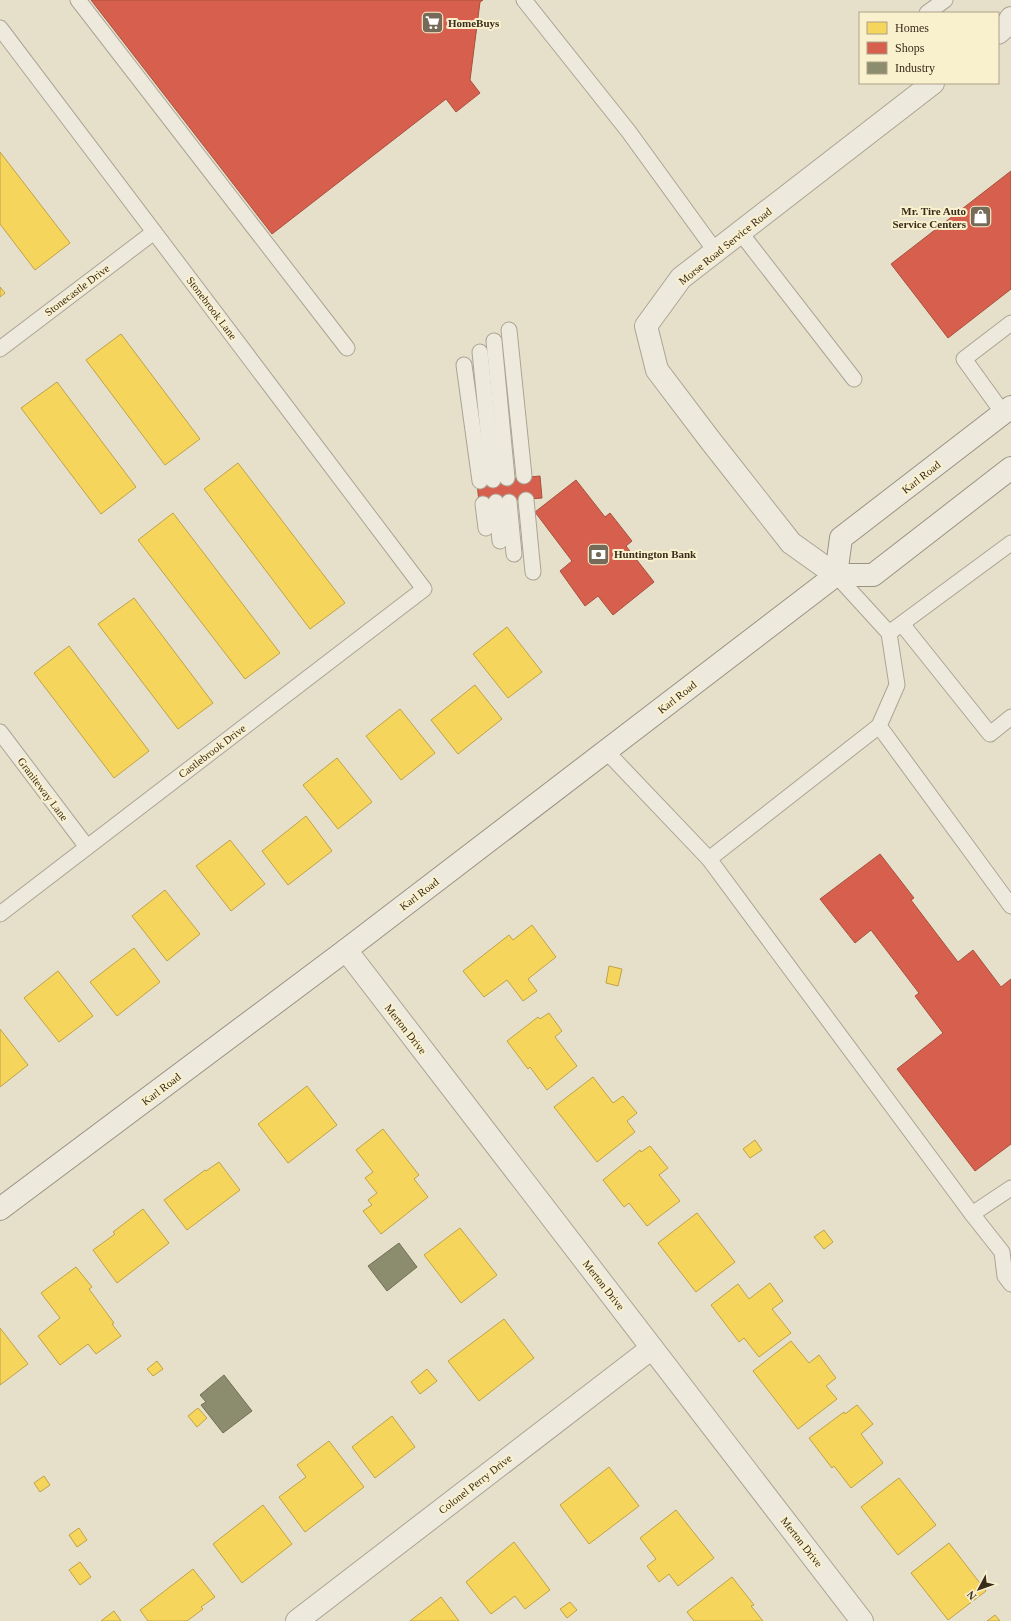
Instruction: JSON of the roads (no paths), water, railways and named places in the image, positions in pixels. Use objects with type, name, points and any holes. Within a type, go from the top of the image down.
[{"type":"street","name":"Morse Road Service Road","points":[[836,575],[791,543],[657,370],[646,326],[681,278],[932,84]]},
{"type":"street","name":"Karl Road","points":[[0,1209],[346,950],[607,752],[836,575],[841,538],[1007,410]]},
{"type":"street","points":[[836,575],[873,575],[1011,468]]},
{"type":"street","name":"Merton Drive","points":[[346,950],[862,1621]]},
{"type":"street","name":"Colonel Perry Drive","points":[[298,1621],[652,1348]]},
{"type":"lane","points":[[78,0],[347,348]]},
{"type":"lane","points":[[524,0],[629,132],[716,252]]},
{"type":"lane","points":[[928,12],[945,0]]},
{"type":"lane","name":"Stonebrook Lane","points":[[0,28],[424,589]]},
{"type":"lane","name":"Stonecastle Drive","points":[[0,349],[154,232]]},
{"type":"lane","points":[[740,232],[854,379]]},
{"type":"lane","points":[[1007,410],[964,359],[1011,323]]},
{"type":"lane","points":[[510,330],[524,476]]},
{"type":"lane","points":[[493,480],[494,341]]},
{"type":"lane","points":[[480,352],[493,480]]},
{"type":"lane","points":[[464,365],[493,480]]},
{"type":"lane","points":[[526,500],[534,572]]},
{"type":"lane","points":[[486,528],[496,503]]},
{"type":"lane","points":[[496,503],[500,541]]},
{"type":"lane","points":[[496,503],[514,554]]},
{"type":"lane","points":[[889,633],[1011,543]]},
{"type":"lane","points":[[709,859],[879,726],[897,685],[889,633],[836,575]]},
{"type":"lane","name":"Castlebrook Drive","points":[[0,914],[424,589]]},
{"type":"lane","points":[[902,624],[990,734],[1011,718]]},
{"type":"lane","points":[[879,726],[1011,906]]},
{"type":"lane","name":"Graniteway Lane","points":[[0,732],[87,847]]},
{"type":"lane","points":[[607,752],[709,859],[972,1214],[1002,1252],[1004,1276],[1011,1284]]},
{"type":"lane","points":[[972,1214],[1011,1188]]},
{"type":"place","name":"HomeBuys","points":[[433,23]]},
{"type":"place","name":"Mr. Tire Auto Service Centers","points":[[981,217]]},
{"type":"place","name":"Huntington Bank","points":[[599,554]]}]
